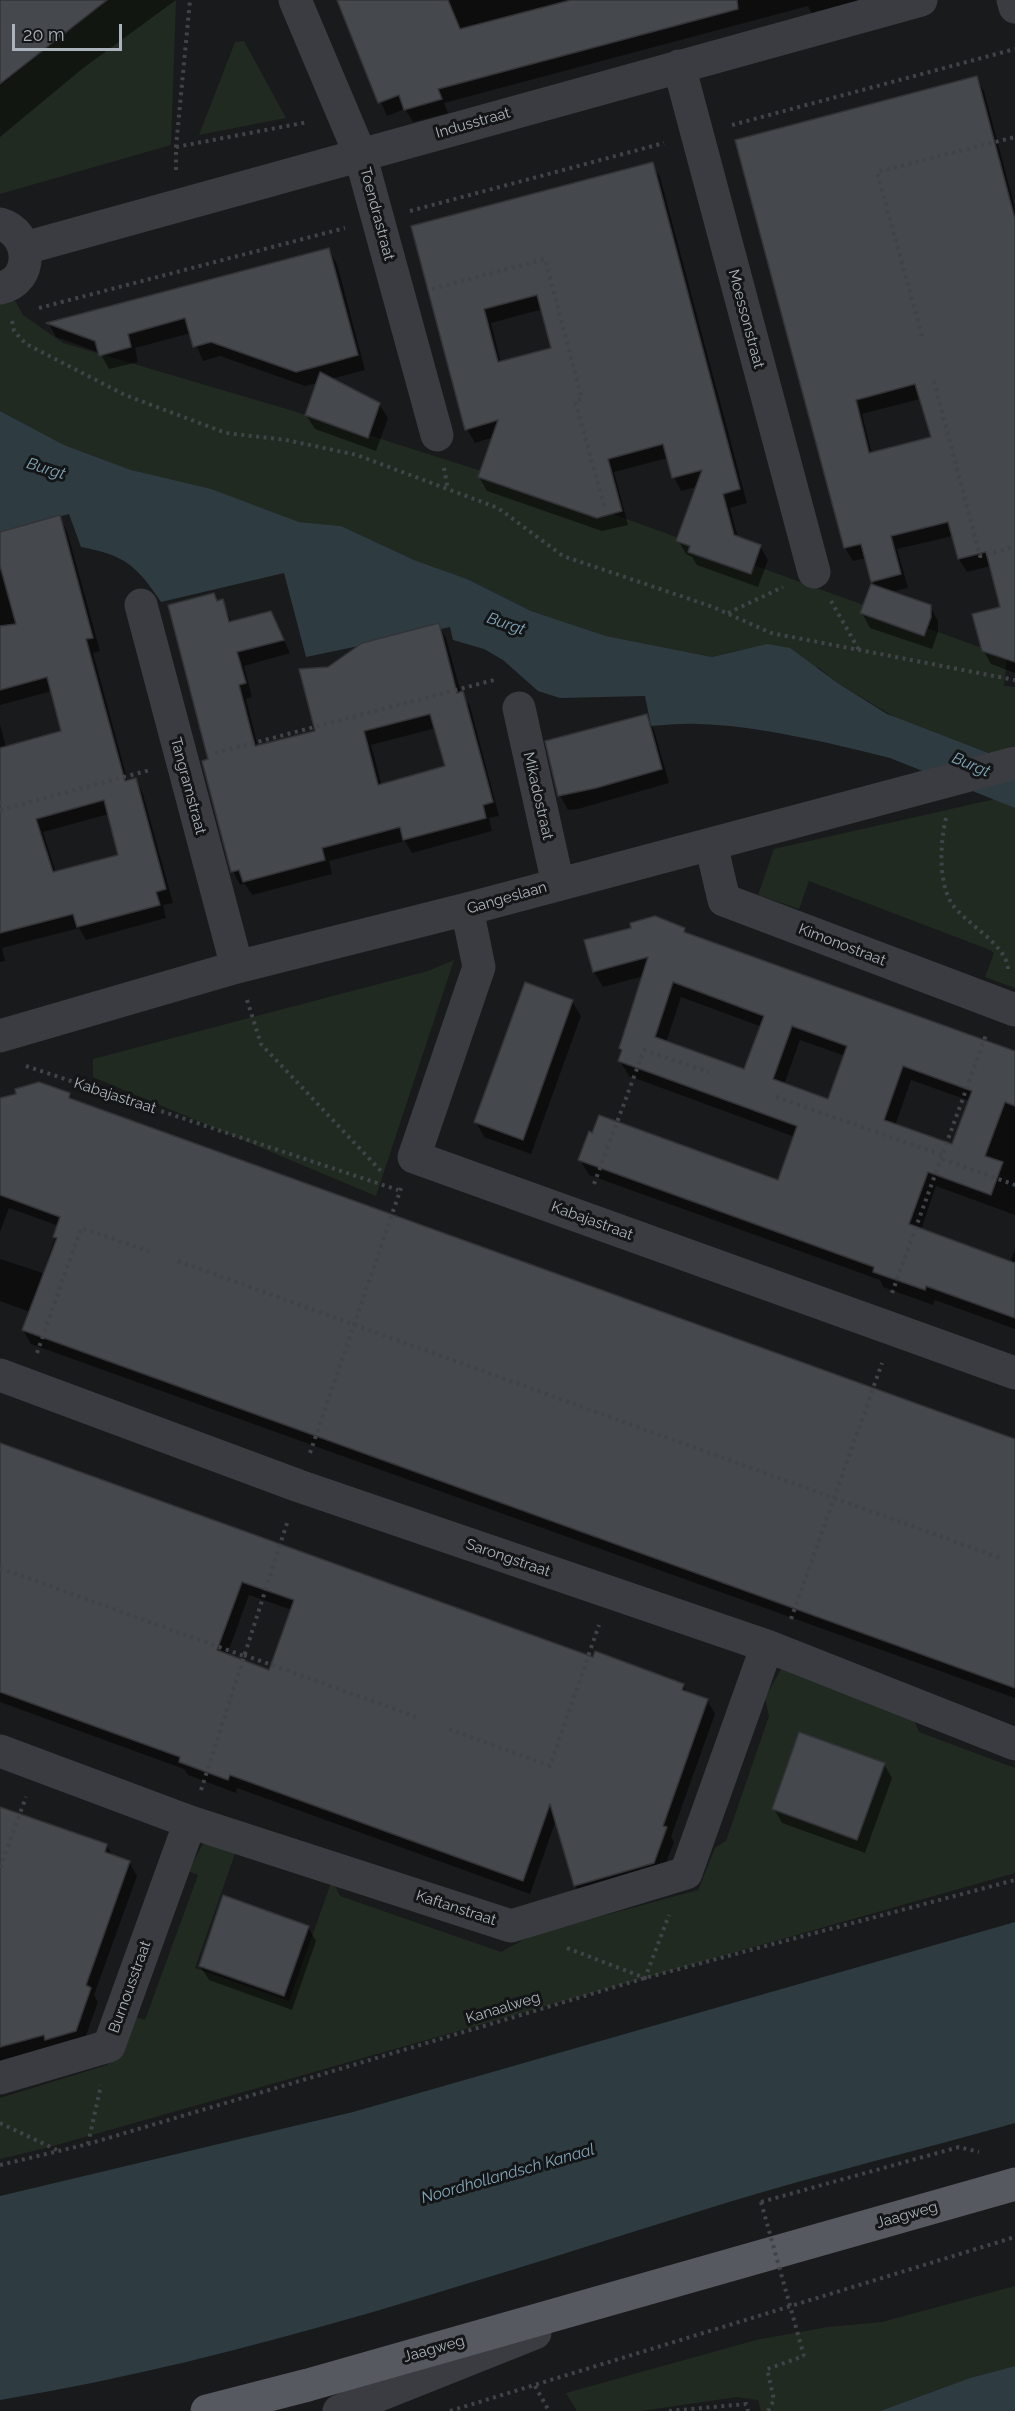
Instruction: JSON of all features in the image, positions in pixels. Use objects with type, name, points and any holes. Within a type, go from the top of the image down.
[{"type":"main road","name":"Jaagweg","points":[[207,2411],[308,2385],[1015,2184]]},
{"type":"street","name":"Toendrastraat","points":[[296,0],[360,154],[437,435]]},
{"type":"street","name":"Indusstraat","points":[[25,248],[921,0]]},
{"type":"street","points":[[1013,0],[1015,7]]},
{"type":"street","name":"Moessonstraat","points":[[679,66],[814,573]]},
{"type":"street","points":[[0,224],[13,229],[21,237],[25,248],[25,267],[20,275],[3,287]]},
{"type":"street","name":"Tangramstraat","points":[[141,605],[237,967]]},
{"type":"street","name":"Mikadostraat","points":[[519,708],[558,884]]},
{"type":"street","name":"Gangeslaan","points":[[0,1036],[237,967],[467,909],[1015,763]]},
{"type":"street","name":"Kimonostraat","points":[[711,844],[724,900],[1006,1007]]},
{"type":"street","name":"Kabajastraat","points":[[467,909],[479,968],[414,1157],[1015,1373]]},
{"type":"street","name":"Sarongstraat","points":[[13,1380],[299,1486],[773,1649],[1015,1744]]},
{"type":"street","points":[[686,1873],[773,1649]]},
{"type":"street","name":"Kaftanstraat","points":[[0,1751],[190,1822],[511,1926],[686,1873]]},
{"type":"street","name":"Burnousstraat","points":[[0,2078],[109,2046],[190,1822]]},
{"type":"street","name":"Jaagweg","points":[[339,2411],[660,2284]]},
{"type":"path","points":[[177,206],[176,147],[190,0]]},
{"type":"path","points":[[34,309],[1015,49]]},
{"type":"path","points":[[176,147],[343,115]]},
{"type":"path","points":[[922,336],[878,172],[1015,137]]},
{"type":"path","points":[[400,298],[545,260],[582,399],[575,401],[604,509]]},
{"type":"path","points":[[3,287],[14,331],[26,344],[125,394],[226,433],[286,440],[357,455],[498,508],[563,556],[727,614],[771,633],[1015,680]]},
{"type":"path","points":[[934,381],[980,556],[1015,547]]},
{"type":"path","points":[[727,614],[814,573],[859,650]]},
{"type":"path","points":[[0,801],[1,810],[503,678],[519,708]]},
{"type":"path","points":[[773,1649],[835,1500],[942,1157],[1006,1007],[1008,964],[999,949],[961,915],[951,902],[944,883],[943,831],[947,815],[932,786]]},
{"type":"path","points":[[237,967],[261,1044],[385,1174]]},
{"type":"path","points":[[581,1217],[644,1050],[709,1072]]},
{"type":"path","name":"Kabajastraat","points":[[22,1065],[400,1191]]},
{"type":"path","points":[[776,1097],[1015,1185]]},
{"type":"path","points":[[190,1822],[299,1486],[400,1191],[392,1183]]},
{"type":"path","points":[[13,1380],[81,1228],[149,1251]]},
{"type":"path","points":[[178,1261],[835,1500],[1003,1558]]},
{"type":"path","points":[[0,1568],[419,1718]]},
{"type":"path","points":[[449,1729],[550,1766],[610,1593]]},
{"type":"path","points":[[0,1868],[38,1766]]},
{"type":"path","points":[[511,1926],[645,1978],[686,1873]]},
{"type":"path","name":"Kanaalweg","points":[[0,2165],[88,2144],[645,1978],[1015,1880]]},
{"type":"path","points":[[88,2144],[109,2046]]},
{"type":"path","points":[[0,2123],[58,2151]]},
{"type":"path","points":[[768,2411],[774,2400],[767,2369],[804,2356],[761,2202],[959,2147],[979,2152]]},
{"type":"path","points":[[450,2411],[1015,2236]]},
{"type":"path","points":[[535,2386],[549,2411]]},
{"type":"path","points":[[669,2411],[746,2404],[748,2411]]},
{"type":"shaded area","points":[[106,0],[176,0],[171,145],[0,194],[0,86]]},
{"type":"shaded area","points":[[244,41],[286,118],[199,135],[235,42]]},
{"type":"shaded area","points":[[11,293],[23,315],[63,343],[290,410],[585,504],[1007,657],[1004,686],[1015,687],[1015,746],[990,753],[896,718],[839,684],[819,668],[740,650],[712,657],[606,636],[531,611],[467,579],[414,560],[341,526],[299,522],[261,508],[131,470],[64,445],[0,411],[0,299]]},
{"type":"shaded area","points":[[995,799],[1015,808],[1015,988],[985,977],[994,953],[990,950],[809,881],[799,909],[758,895],[774,849]]},
{"type":"shaded area","points":[[454,960],[376,1196],[93,1077],[93,1059],[428,971]]},
{"type":"shaded area","points":[[782,1667],[913,1718],[919,1732],[1015,1768],[1015,1873],[46,2148],[0,2159],[0,2098],[107,2065],[122,2054],[135,2017],[145,2020],[198,1875],[188,1871],[203,1844],[238,1845],[195,1968],[289,2001],[332,1880],[340,1896],[501,1952],[532,1935],[698,1890],[715,1848],[726,1841],[769,1716],[765,1698]]},
{"type":"shaded area","points":[[1015,2286],[1015,2366],[970,2378],[880,2411],[761,2411],[758,2400],[737,2397],[641,2411],[577,2411],[566,2393],[756,2340],[828,2327],[882,2322]]},
{"type":"water","name":"Burgt","points":[[0,411],[64,445],[131,470],[211,489],[299,522],[341,526],[414,560],[467,579],[531,611],[606,636],[712,657],[767,644],[790,648],[839,684],[887,714],[1015,763],[1015,808],[890,758],[820,741],[721,725],[651,726],[645,696],[560,698],[538,691],[503,660],[484,649],[453,640],[450,627],[306,657],[284,573],[161,602],[145,579],[128,564],[109,554],[81,547],[69,514],[0,533]]},
{"type":"water","name":"Noordhollandsch Kanaal","points":[[1015,1922],[1015,2123],[765,2191],[459,2286],[277,2339],[93,2383],[0,2400],[0,2196],[353,2112]]},
{"type":"water","points":[[1015,2366],[1015,2411],[880,2411],[970,2378]]},
{"type":"building","points":[[0,0],[107,0],[0,84]]},
{"type":"building","points":[[337,0],[448,0],[460,29],[571,0],[737,0],[738,9],[438,89],[442,99],[404,110],[399,95],[378,103]]},
{"type":"building","points":[[977,76],[1015,219],[1015,662],[982,651],[972,614],[1000,607],[986,552],[958,559],[948,522],[891,536],[901,574],[871,582],[861,544],[844,548],[735,140]],"holes":[[[915,384],[931,437],[869,453],[856,400]]]},
{"type":"building","points":[[653,162],[740,489],[723,494],[734,535],[761,545],[751,574],[688,552],[690,546],[676,541],[702,470],[672,478],[663,444],[608,459],[622,511],[597,518],[478,477],[498,420],[465,430],[411,226]],"holes":[[[537,295],[551,348],[498,362],[484,309]]]},
{"type":"building","points":[[329,248],[358,355],[315,367],[296,372],[211,342],[193,347],[185,318],[128,334],[131,347],[99,356],[95,341],[46,323]]},
{"type":"building","points":[[320,372],[380,403],[368,438],[305,415]]},
{"type":"building","points":[[60,515],[93,638],[86,639],[125,781],[136,778],[166,889],[156,892],[160,905],[77,927],[73,914],[0,933],[0,748],[61,731],[47,677],[0,690],[0,626],[16,624],[0,566],[0,532]],"holes":[[[104,800],[118,855],[53,872],[36,819]]]},
{"type":"building","points":[[871,584],[931,605],[931,617],[924,636],[860,613]]},
{"type":"building","points":[[214,593],[217,601],[223,599],[229,622],[271,611],[284,640],[237,652],[246,683],[239,685],[255,746],[315,731],[299,669],[328,667],[362,643],[439,623],[457,693],[463,691],[493,802],[483,805],[486,818],[403,840],[400,827],[322,848],[325,860],[243,882],[239,870],[231,872],[202,761],[208,759],[168,605]],"holes":[[[430,714],[445,766],[378,785],[364,731]]]},
{"type":"building","points":[[647,714],[662,769],[596,788],[558,796],[545,741]]},
{"type":"building","points":[[655,916],[685,928],[684,932],[1015,1051],[1015,1106],[1005,1102],[985,1156],[1003,1162],[991,1195],[928,1172],[909,1224],[1015,1263],[1015,1318],[926,1286],[925,1290],[873,1272],[874,1267],[578,1160],[589,1131],[592,1133],[599,1115],[778,1180],[797,1126],[618,1061],[622,1050],[619,1048],[648,957],[593,972],[584,940],[631,928],[630,923]],"holes":[[[673,982],[764,1016],[744,1069],[655,1037]],[[792,1026],[847,1046],[828,1099],[773,1079]],[[903,1066],[972,1091],[952,1144],[884,1120]]]},
{"type":"building","points":[[525,982],[573,1000],[523,1140],[474,1122]]},
{"type":"building","points":[[39,1082],[70,1093],[69,1098],[1015,1439],[1015,1688],[22,1330],[57,1238],[53,1237],[60,1217],[0,1195],[0,1098],[16,1094],[15,1089]]},
{"type":"building","points":[[0,1443],[593,1657],[595,1651],[684,1684],[682,1690],[708,1699],[663,1826],[667,1827],[654,1863],[574,1886],[550,1804],[523,1881],[230,1775],[228,1780],[179,1762],[180,1757],[0,1692]],"holes":[[[242,1582],[294,1600],[269,1670],[217,1650]]]},
{"type":"building","points":[[799,1732],[885,1763],[857,1840],[772,1809]]},
{"type":"building","points":[[0,1807],[107,1844],[105,1852],[130,1861],[86,1985],[91,1988],[76,2031],[45,2040],[44,2035],[0,2047]]},
{"type":"building","points":[[223,1895],[309,1926],[284,1996],[199,1966]]}]
